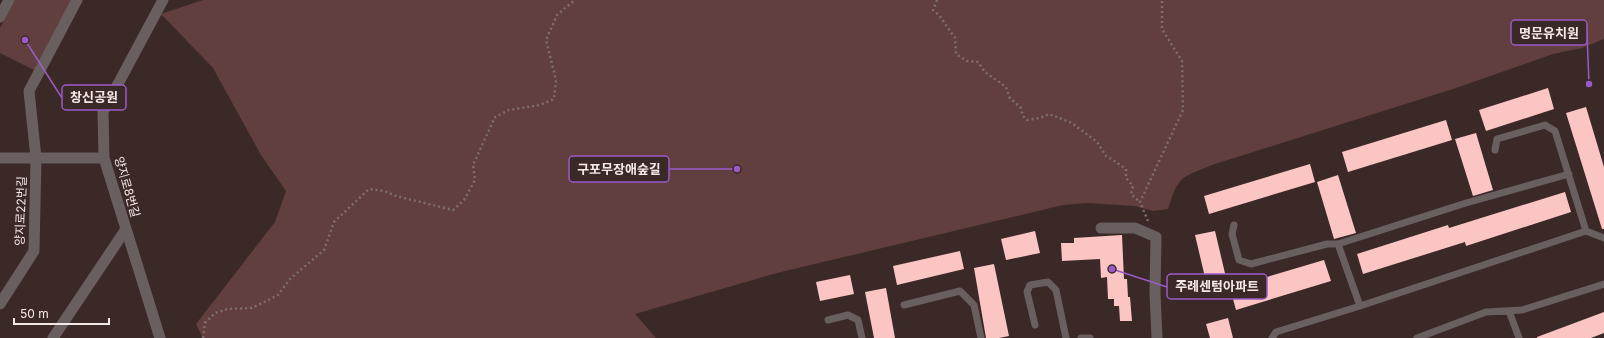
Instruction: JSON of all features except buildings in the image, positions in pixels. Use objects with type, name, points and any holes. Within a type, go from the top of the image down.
[{"type":"street","points":[[0,17],[9,0]]},
{"type":"street","name":"양지로22번길","points":[[0,304],[34,251],[36,158],[29,91],[77,0]]},
{"type":"street","name":"양지로8번길","points":[[160,338],[104,158],[103,112],[163,0]]},
{"type":"street","points":[[0,158],[104,158]]},
{"type":"street","points":[[1101,228],[1135,228],[1156,237],[1155,293],[1157,338]]},
{"type":"street","name":"양지로8번길","points":[[53,338],[126,229]]},
{"type":"lane","points":[[1495,150],[1498,138],[1545,125],[1555,131],[1586,232]]},
{"type":"lane","points":[[1234,225],[1232,234],[1239,260],[1251,264],[1327,244],[1338,244],[1466,203],[1569,174]]},
{"type":"lane","points":[[1272,338],[1276,332],[1586,232],[1604,238]]},
{"type":"lane","points":[[1338,244],[1360,306]]},
{"type":"lane","points":[[1035,325],[1028,292],[1030,285],[1048,282],[1056,290],[1066,338]]},
{"type":"lane","points":[[1417,338],[1486,312],[1522,310],[1604,284]]},
{"type":"lane","points":[[904,305],[960,291],[974,305],[981,338]]},
{"type":"lane","points":[[1508,311],[1519,338]]},
{"type":"lane","points":[[828,320],[848,315],[858,320],[862,338]]},
{"type":"lane","points":[[1081,338],[1090,338]]},
{"type":"path","points":[[203,338],[205,323],[215,313],[228,309],[252,308],[278,296],[290,279],[324,250],[334,222],[369,189],[384,191],[396,196],[453,210],[464,200],[475,180],[473,165],[495,117],[510,110],[540,105],[554,99],[556,80],[546,40],[557,15],[575,0]]},
{"type":"path","points":[[937,0],[933,10],[939,15],[955,38],[956,54],[967,61],[978,62],[986,72],[1006,87],[1009,97],[1021,108],[1023,116],[1027,120],[1040,118],[1048,114],[1072,123],[1097,142],[1106,156],[1126,169],[1126,178],[1133,186],[1131,194],[1140,202],[1156,237]]},
{"type":"path","points":[[1140,202],[1183,110],[1182,61],[1162,30],[1162,0]]},
{"type":"shaded area","points":[[15,0],[72,0],[34,70],[0,53],[0,28]]},
{"type":"shaded area","points":[[203,0],[1604,0],[1604,39],[1582,48],[1553,54],[1456,88],[1201,169],[1185,177],[1177,186],[1168,209],[1153,211],[1135,206],[1087,203],[1063,205],[777,273],[635,314],[656,338],[203,338],[196,324],[275,222],[286,191],[261,155],[213,68],[161,14]]},
{"type":"place","name":"창신공원","points":[[25,40]]},
{"type":"place","name":"명문유치원","points":[[1589,84]]},
{"type":"place","name":"구포무장애숲길","points":[[737,169]]},
{"type":"place","name":"주례센텀아파트","points":[[1112,269]]}]
